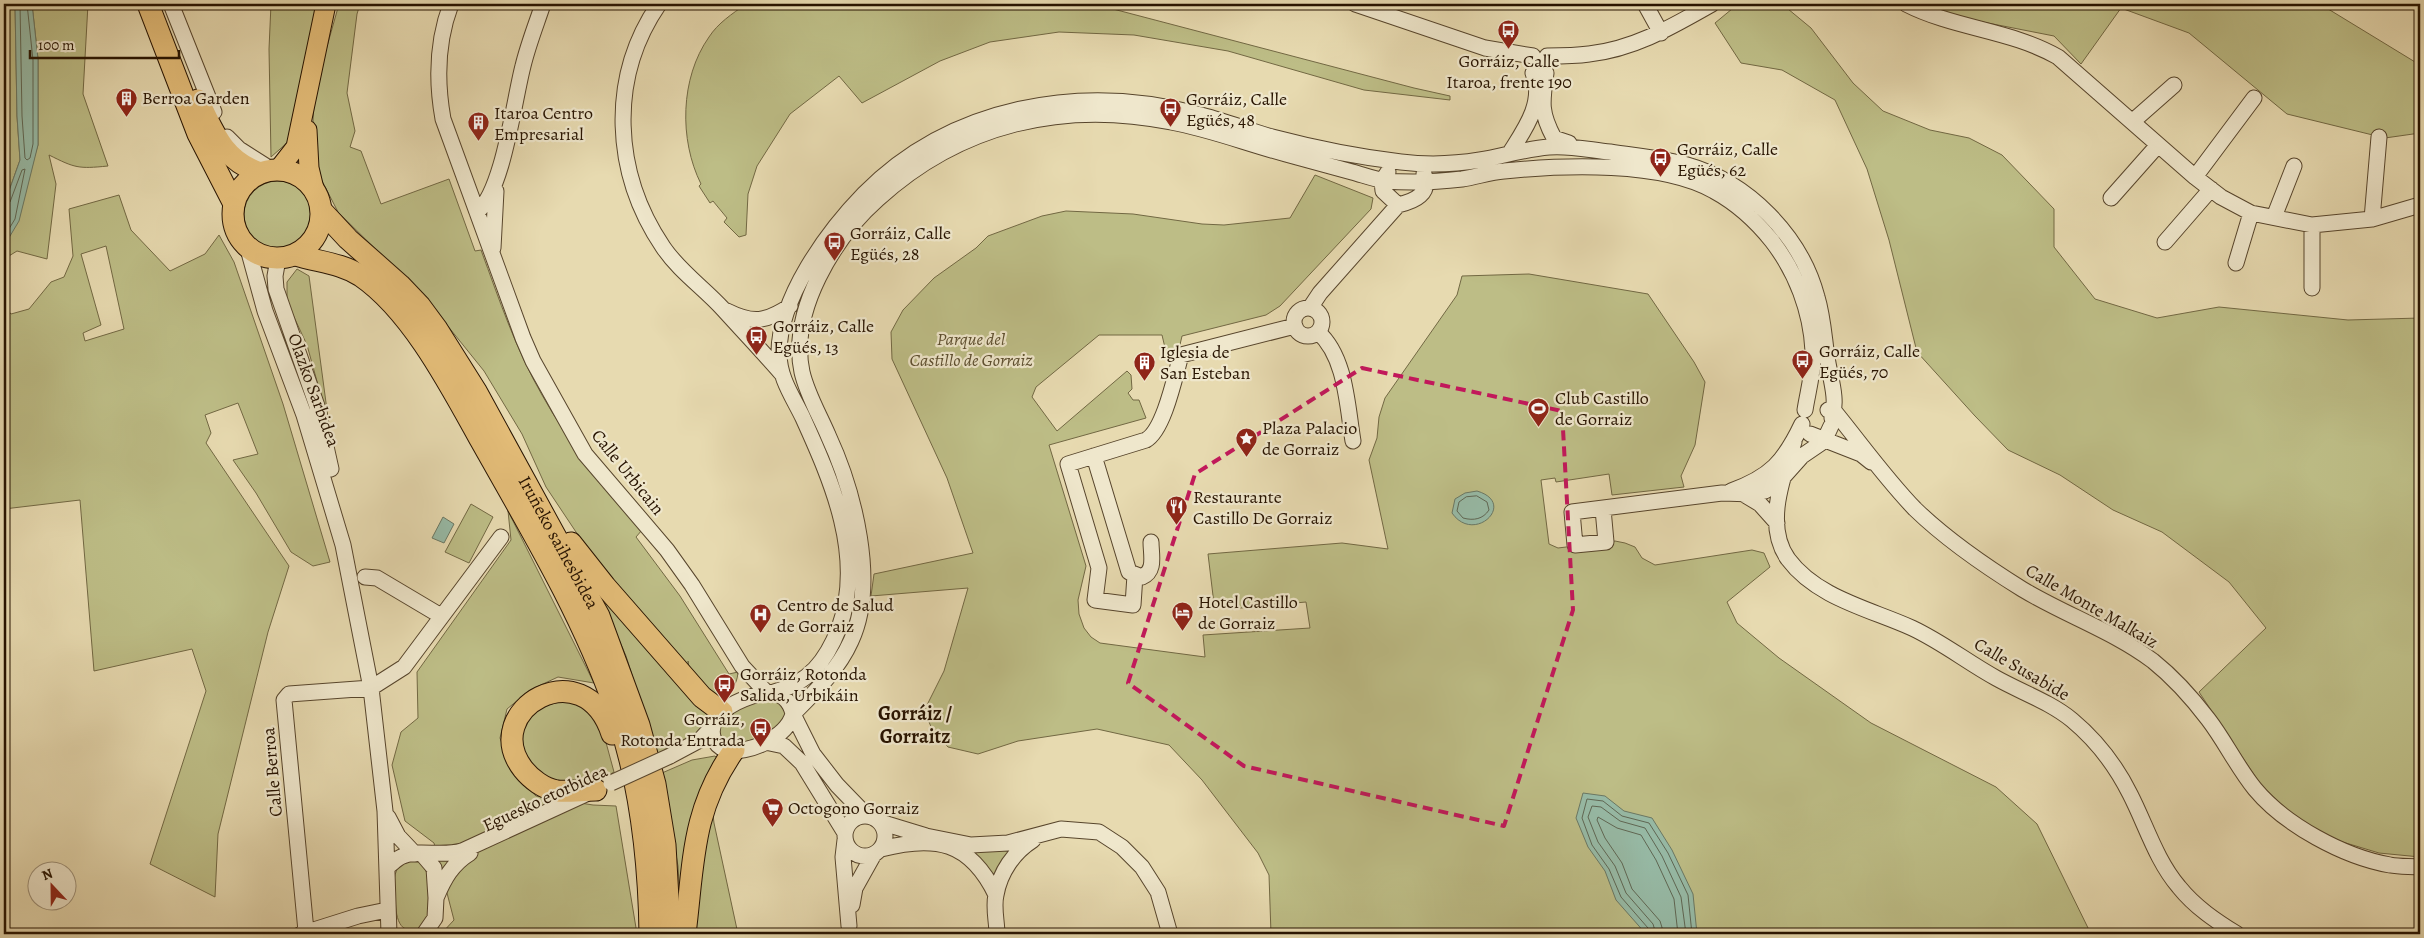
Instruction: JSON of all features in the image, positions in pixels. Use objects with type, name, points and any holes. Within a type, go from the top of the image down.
[{"type":"highway","points":[[148,4],[198,134],[234,204]]},
{"type":"highway","points":[[162,4],[197,97],[220,144],[244,168],[270,171],[284,170],[306,180],[314,189],[322,211],[319,229],[310,244],[287,257],[262,256],[248,249],[238,236],[233,220],[234,204],[243,186],[270,171]]},
{"type":"highway","name":"Iruñeko saihesbidea","points":[[322,211],[348,239],[420,306],[476,391],[599,616],[639,725],[655,784],[665,845],[670,934]]},
{"type":"highway","name":"Iruñeko saihesbidea","points":[[287,257],[339,265],[360,276],[379,291],[414,330],[454,392],[553,569],[588,640],[618,718],[638,797],[650,890],[649,934]]},
{"type":"highway","points":[[476,391],[500,422],[540,495],[584,561],[702,697],[717,720]]},
{"type":"highway","points":[[606,786],[556,790],[531,779],[513,750],[513,736],[516,723],[530,702],[539,696],[555,692],[574,692],[587,698],[599,708],[608,721],[624,776],[632,816],[649,934]]},
{"type":"highway","points":[[685,934],[693,858],[701,814],[726,748]]},
{"type":"main road","points":[[270,171],[296,147],[319,30],[326,4]]},
{"type":"main road","points":[[306,101],[309,168],[314,189]]},
{"type":"street","points":[[171,4],[210,102],[228,138],[239,149],[270,171]]},
{"type":"street","name":"Calle Urbicain","points":[[451,4],[440,44],[438,96],[443,119],[494,262],[533,361],[586,454],[667,550],[692,585],[742,666],[745,676],[742,700]]},
{"type":"street","points":[[477,212],[487,202],[496,180],[523,65],[543,4]]},
{"type":"street","points":[[659,4],[646,22],[628,69],[623,114],[628,172],[643,214],[663,247],[681,269],[753,341],[782,375],[827,471],[844,536],[850,578],[846,610],[826,655],[810,674],[793,687],[742,700],[717,720],[714,737],[726,748],[743,750],[765,742],[786,727],[793,714],[820,687],[839,664],[853,638],[864,584],[860,538],[850,492],[829,436],[813,404],[801,370],[800,341],[810,295],[820,273],[846,235],[876,200],[929,159],[958,143],[1018,122],[1044,116],[1120,114],[1171,122],[1382,180],[1427,182],[1548,168],[1628,168],[1688,179],[1714,190],[1759,224],[1782,254],[1791,270],[1800,289],[1806,309],[1814,353],[1806,423]]},
{"type":"street","points":[[1355,4],[1542,66],[1628,46],[1661,33],[1712,4]]},
{"type":"street","points":[[1645,4],[1661,33]]},
{"type":"street","points":[[1906,4],[1930,16],[2036,44],[2058,57],[2195,177],[2251,213],[2312,225],[2372,219],[2420,205]]},
{"type":"street","points":[[1911,4],[1930,16]]},
{"type":"street","points":[[1542,66],[1544,119],[1555,142],[1554,158],[1548,168]]},
{"type":"street","points":[[1513,151],[1534,114],[1537,82],[1542,66]]},
{"type":"street","points":[[2132,122],[2174,85]]},
{"type":"street","points":[[2195,177],[2254,98]]},
{"type":"street","points":[[782,375],[779,353],[782,325],[801,282],[835,226],[879,180],[900,163],[942,136],[980,119],[1010,110],[1064,101],[1115,101],[1167,107],[1196,113],[1273,137],[1406,163],[1480,160],[1555,142],[1689,166],[1718,177],[1748,196],[1781,227],[1814,284],[1835,401],[1824,441],[1802,456],[1784,477],[1765,491],[1745,494],[1722,494],[1603,509]]},
{"type":"street","points":[[2372,219],[2379,137]]},
{"type":"street","points":[[2111,198],[2158,145]]},
{"type":"street","points":[[1513,151],[1528,169]]},
{"type":"street","points":[[1295,326],[1298,312],[1310,308],[1398,205],[1419,198],[1424,192],[1427,182],[1423,172],[1406,163],[1390,169],[1382,180],[1383,192],[1398,205]]},
{"type":"street","points":[[2274,217],[2294,166]]},
{"type":"street","points":[[466,181],[483,186],[496,180]]},
{"type":"street","points":[[494,262],[496,180]]},
{"type":"street","points":[[2165,242],[2211,189]]},
{"type":"street","points":[[2236,263],[2251,213]]},
{"type":"street","points":[[2312,225],[2312,288]]},
{"type":"street","name":"Olazko Sarbidea","points":[[248,249],[265,310],[304,415],[343,545],[371,688],[385,811],[388,923]]},
{"type":"street","name":"Olazko Sarbidea","points":[[287,257],[275,276],[276,289],[317,406],[342,522],[343,545]]},
{"type":"street","points":[[757,321],[773,316],[790,306]]},
{"type":"street","points":[[1310,308],[1321,316],[1322,324],[1318,332]]},
{"type":"street","points":[[724,310],[742,318],[782,325],[796,332],[800,341]]},
{"type":"street","points":[[1295,326],[1305,335],[1318,332]]},
{"type":"street","points":[[1135,575],[1133,604],[1095,600],[1100,568],[1068,464],[1146,440],[1153,436],[1166,404],[1181,355],[1295,326]]},
{"type":"street","points":[[1318,332],[1332,348],[1341,374],[1353,441]]},
{"type":"street","points":[[753,341],[779,353],[793,350],[800,341]]},
{"type":"street","points":[[1722,494],[1763,477],[1780,462],[1817,405],[1832,416]]},
{"type":"street","points":[[1806,423],[1825,434],[1832,416]]},
{"type":"street","name":"Calle Monte Malkaiz","points":[[1832,416],[1915,509],[1950,540],[2023,590],[2119,639],[2153,662],[2183,689],[2209,720],[2256,790],[2285,816],[2317,838],[2357,855],[2389,865],[2420,867]]},
{"type":"street","name":"Calle Monte Malkaiz","points":[[1806,423],[1824,441],[1861,454],[1883,473]]},
{"type":"street","points":[[1784,477],[1794,442]]},
{"type":"street","points":[[1094,456],[1129,572],[1142,576],[1152,570],[1151,542]]},
{"type":"street","name":"Calle Susabide","points":[[1784,477],[1778,501],[1777,523],[1783,549],[1795,567],[1825,590],[1854,606],[1910,627],[1938,641],[1994,677],[2056,708],[2073,720],[2108,756],[2130,794],[2144,829],[2178,887],[2198,908],[2237,934]]},
{"type":"street","points":[[1745,494],[1760,504],[1777,523]]},
{"type":"street","points":[[371,688],[404,667],[501,537]]},
{"type":"street","points":[[365,577],[377,578],[441,616]]},
{"type":"street","name":"Calle Urbicain","points":[[742,666],[770,692]]},
{"type":"street","points":[[813,754],[806,720],[810,706],[820,687]]},
{"type":"street","name":"Calle Berroa","points":[[306,933],[284,700],[289,694],[371,688]]},
{"type":"street","points":[[770,692],[780,694],[791,705],[793,714],[813,754],[837,785],[883,827],[885,838],[855,888],[848,930]]},
{"type":"street","name":"Eguesko etorbidea","points":[[671,758],[700,740],[717,720]]},
{"type":"street","points":[[765,742],[784,746],[802,762],[845,837],[847,846],[856,854],[862,856],[906,843],[929,841],[945,845],[976,863],[988,878],[996,895]]},
{"type":"street","name":"Eguesko etorbidea","points":[[419,854],[442,855],[462,850],[671,758],[702,749],[726,748]]},
{"type":"street","name":"Eguesko etorbidea","points":[[436,898],[444,878],[458,860],[606,786]]},
{"type":"street","name":"Olazko Sarbidea","points":[[385,811],[398,836],[434,868],[436,898]]},
{"type":"street","points":[[848,930],[843,857],[846,827],[855,818],[874,819],[926,836],[971,845],[1008,843],[1061,829],[1099,832],[1122,846],[1142,867],[1158,892],[1170,934]]},
{"type":"street","points":[[997,934],[996,895],[1008,865],[1016,854],[1042,834]]},
{"type":"street","points":[[387,867],[403,856],[419,854]]},
{"type":"street","points":[[424,934],[435,918],[436,898]]},
{"type":"street","points":[[306,933],[358,916],[388,923],[401,934]]},
{"type":"highlighted area","points":[[1362,368],[1562,411],[1573,610],[1504,826],[1244,766],[1128,683],[1195,474]]},
{"type":"green space","points":[[4,4],[15,4],[17,116],[20,160],[4,205]]},
{"type":"green space","points":[[32,4],[88,4],[83,94],[108,166],[77,166],[65,163],[49,155],[56,184],[47,259],[17,251],[4,259],[4,242],[8,241],[38,145],[38,59]]},
{"type":"green space","points":[[271,4],[318,4],[288,142],[271,157],[269,49]]},
{"type":"green space","points":[[339,4],[360,4],[357,14],[347,93],[355,131],[350,147],[361,151],[381,204],[449,179],[475,251],[481,250],[516,342],[533,378],[553,413],[589,464],[642,530],[636,537],[680,596],[729,674],[738,672],[736,682],[725,693],[716,697],[691,681],[688,661],[691,684],[578,535],[546,487],[522,434],[484,371],[426,299],[338,212],[318,173],[313,120],[315,89]]},
{"type":"green space","points":[[746,4],[1094,4],[1450,96],[1450,100],[1364,90],[1228,51],[1134,35],[1059,32],[990,42],[940,61],[862,103],[839,76],[790,114],[757,166],[748,194],[746,235],[739,237],[724,222],[727,218],[713,201],[710,203],[699,186],[701,184],[689,148],[686,129],[686,109],[692,71],[699,53],[717,27]]},
{"type":"green space","points":[[1738,4],[1782,4],[1811,28],[1853,83],[1883,111],[1930,130],[1969,138],[2002,155],[2054,209],[2054,247],[2095,299],[2157,318],[2219,307],[2348,320],[2420,318],[2420,857],[2379,853],[2326,837],[2291,814],[2261,785],[2199,692],[2266,628],[2229,582],[2162,532],[2113,510],[2060,475],[2008,450],[1917,352],[1889,240],[1867,169],[1835,100],[1782,70],[1741,63],[1715,23]]},
{"type":"green space","points":[[1919,4],[2320,4],[2420,65],[2420,133],[2385,138],[2287,114],[2189,33],[2121,8],[2081,64],[2054,36],[1947,15]]},
{"type":"green space","name":"Parque del Castillo de Gorraiz","points":[[1315,175],[1373,198],[1371,209],[1280,306],[1266,315],[1182,336],[1179,349],[1166,352],[1162,335],[1099,335],[1036,387],[1032,397],[1057,431],[1127,371],[1131,375],[1132,389],[1128,393],[1133,400],[1139,400],[1146,418],[1049,445],[1086,566],[1078,600],[1079,614],[1084,628],[1091,637],[1100,643],[1205,657],[1203,635],[1310,628],[1306,602],[1230,609],[1228,603],[1214,604],[1208,554],[1342,543],[1388,549],[1369,460],[1377,438],[1379,417],[1385,398],[1457,295],[1462,276],[1529,274],[1648,294],[1694,362],[1705,382],[1695,445],[1681,476],[1684,487],[1612,495],[1609,474],[1556,482],[1555,478],[1541,480],[1549,544],[1558,548],[1615,541],[1635,547],[1642,558],[1655,565],[1752,550],[1764,553],[1770,567],[1727,602],[1737,623],[1779,658],[1871,723],[1996,787],[2037,824],[2091,934],[1271,934],[1269,875],[1258,853],[1202,780],[1169,745],[1097,729],[1018,741],[978,754],[948,747],[933,731],[924,711],[944,671],[968,588],[871,596],[874,574],[973,553],[947,478],[892,359],[891,332],[903,310],[934,278],[976,248],[988,236],[1042,216],[1066,211],[1133,214],[1202,224],[1224,225],[1290,218]]},
{"type":"green space","points":[[271,181],[285,181],[297,186],[307,196],[312,208],[312,222],[307,234],[297,244],[285,249],[271,249],[259,244],[249,234],[244,222],[244,208],[249,196],[259,186]]},
{"type":"green space","points":[[119,195],[131,230],[170,271],[205,254],[219,235],[234,262],[283,404],[330,562],[313,566],[291,552],[256,493],[233,460],[258,454],[238,403],[205,415],[211,433],[206,443],[289,566],[268,632],[218,834],[215,897],[150,864],[206,691],[192,649],[94,671],[80,500],[4,509],[4,306],[11,314],[29,309],[51,282],[64,277],[73,256],[69,209]],"holes":[[[106,246],[124,329],[85,341],[83,333],[101,325],[81,254]]]},
{"type":"green space","points":[[297,269],[309,276],[329,425],[307,345],[287,302],[287,282]]},
{"type":"green space","points":[[471,504],[493,517],[469,563],[445,552]]},
{"type":"green space","points":[[508,511],[594,683],[558,677],[530,690],[507,709],[500,738],[514,775],[536,796],[593,805],[616,806],[637,934],[441,934],[454,920],[434,843],[405,821],[392,765],[401,732],[418,718],[417,672],[511,540]]},
{"type":"green space","points":[[594,582],[707,714],[700,729],[688,740],[657,754],[626,656]]},
{"type":"green space","points":[[573,698],[601,724],[614,772],[597,782],[556,785],[523,760],[520,727],[531,710]]},
{"type":"green space","points":[[768,699],[780,703],[785,711],[785,717],[781,722],[759,737],[741,743],[733,744],[724,741],[720,735],[720,727],[729,715],[745,706]]},
{"type":"green space","points":[[715,756],[718,759],[681,919],[678,866],[662,773],[692,760]]},
{"type":"green space","points":[[712,807],[738,934],[694,934],[699,872]]},
{"type":"green space","points":[[1016,844],[995,886],[970,848]]},
{"type":"green space","points":[[418,860],[424,867],[430,883],[429,911],[424,928],[408,930],[403,928],[397,918],[394,878],[397,869],[403,862]]},
{"type":"water","points":[[15,4],[32,4],[38,59],[38,145],[19,221],[7,241],[4,242],[4,205],[20,160],[17,116]]},
{"type":"water","points":[[1477,491],[1489,497],[1493,504],[1493,512],[1480,523],[1471,525],[1461,522],[1452,513],[1455,499],[1465,493]]},
{"type":"water","points":[[443,517],[454,524],[444,543],[432,538]]},
{"type":"water","points":[[1583,793],[1605,796],[1624,811],[1652,818],[1672,850],[1693,894],[1697,934],[1646,934],[1616,900],[1605,871],[1588,847],[1576,818]]},
{"type":"place","name":"Gorráiz, Calle Itaroa, frente 190","points":[[1509,50]]},
{"type":"place","name":"Berroa Garden","points":[[126,117]]},
{"type":"place","name":"Gorráiz, Calle Egüés, 48","points":[[1170,128]]},
{"type":"place","name":"Itaroa Centro Empresarial","points":[[478,142]]},
{"type":"place","name":"Gorráiz, Calle Egüés, 62","points":[[1661,178]]},
{"type":"place","name":"Gorráiz, Calle Egüés, 28","points":[[834,262]]},
{"type":"place","name":"Gorráiz, Calle Egüés, 13","points":[[757,355]]},
{"type":"place","name":"Gorráiz, Calle Egüés, 70","points":[[1803,380]]},
{"type":"place","name":"Iglesia de San Esteban","points":[[1144,381]]},
{"type":"place","name":"Club Castillo de Gorraiz","points":[[1539,427]]},
{"type":"place","name":"Plaza Palacio de Gorraiz","points":[[1246,457]]},
{"type":"place","name":"Restaurante Castillo De Gorraiz","points":[[1177,526]]},
{"type":"place","name":"Hotel Castillo de Gorraiz","points":[[1182,631]]},
{"type":"place","name":"Centro de Salud de Gorraiz","points":[[761,634]]},
{"type":"place","name":"Gorráiz, Rotonda Salida, Urbikáin","points":[[724,703]]},
{"type":"place","name":"Gorráiz, Rotonda Entrada","points":[[761,748]]},
{"type":"place","name":"Octogono Gorraiz","points":[[772,827]]},
{"type":"district","name":"Gorráiz / Gorraitz","points":[[915,724]]}]
